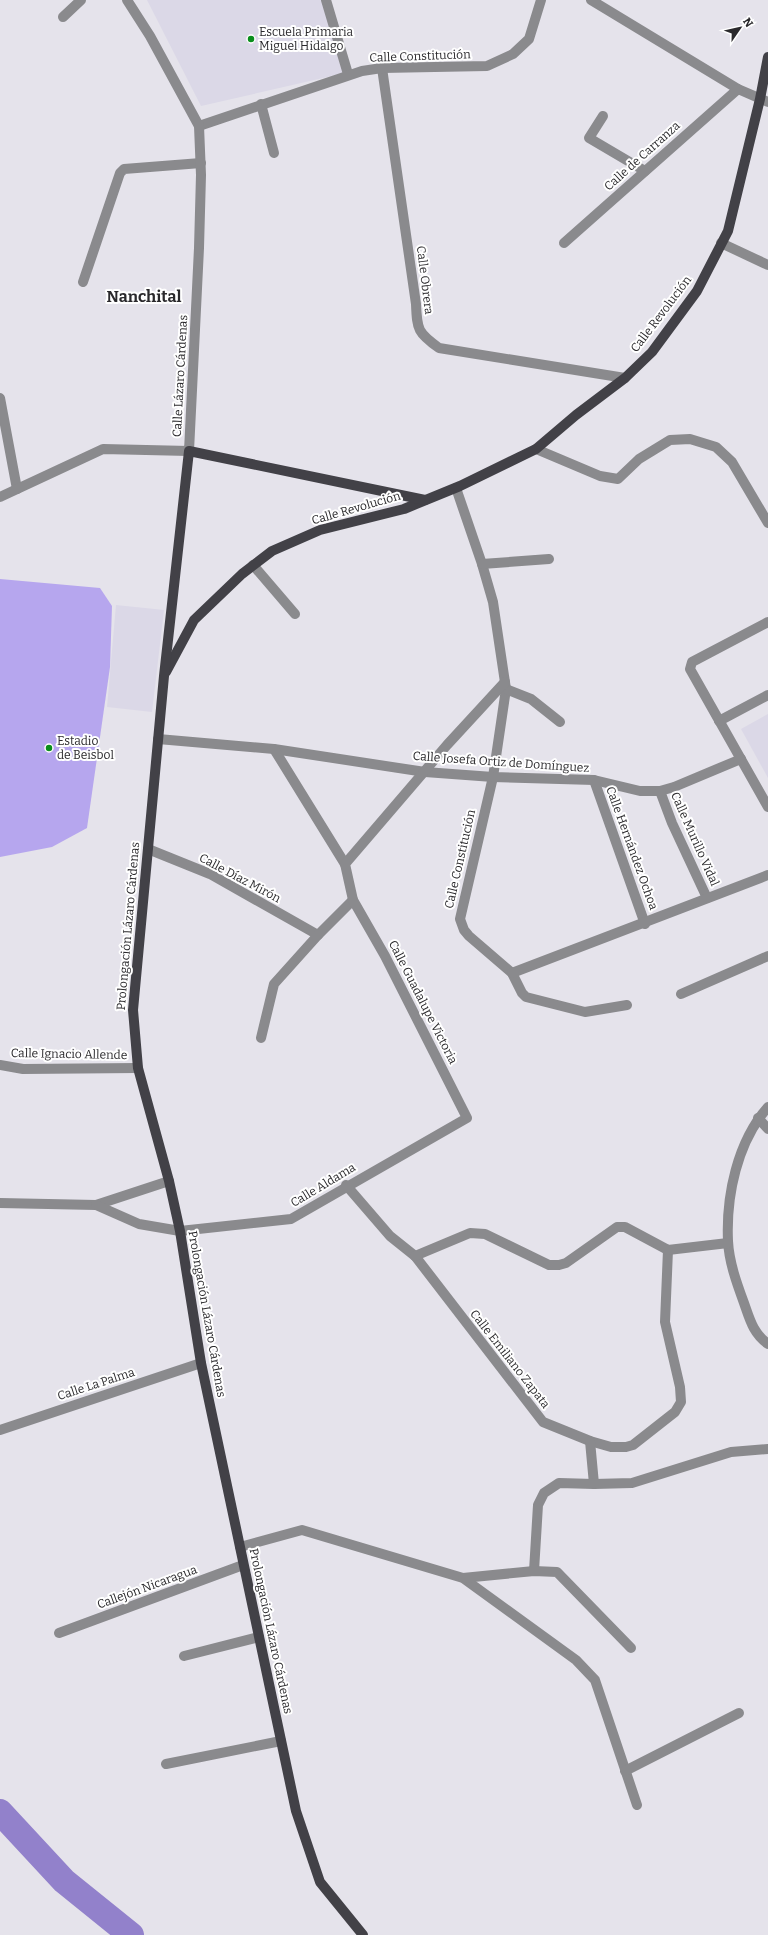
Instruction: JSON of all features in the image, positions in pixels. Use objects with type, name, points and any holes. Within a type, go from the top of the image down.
[{"type":"main road","name":"Calle Revolución","points":[[164,676],[194,620],[242,574],[272,551],[320,530],[404,509],[456,488],[536,449],[576,415],[625,378],[652,352],[697,291],[728,231],[764,100],[768,57]]},
{"type":"main road","name":"Calle Revolución","points":[[190,451],[425,500]]},
{"type":"main road","name":"Calle Lázaro Cárdenas","points":[[164,676],[190,451]]},
{"type":"main road","name":"Prolongación Lázaro Cárdenas","points":[[164,676],[133,1010],[138,1068],[170,1181],[180,1231],[201,1363],[296,1811],[320,1882],[363,1935]]},
{"type":"street","points":[[63,17],[80,0]]},
{"type":"street","name":"Calle Lázaro Cárdenas","points":[[127,0],[150,36],[199,126],[200,163],[190,451]]},
{"type":"street","points":[[326,0],[348,74]]},
{"type":"street","name":"Calle Constitución","points":[[199,126],[348,74],[382,68],[487,66],[513,54],[529,39],[541,0]]},
{"type":"street","points":[[591,0],[738,89],[764,100]]},
{"type":"street","name":"Calle Obrera","points":[[382,68],[416,304],[417,322],[423,337],[439,348],[625,378]]},
{"type":"street","name":"Calle de Carranza","points":[[564,244],[738,89]]},
{"type":"street","points":[[261,104],[274,153]]},
{"type":"street","points":[[603,116],[589,138],[644,172]]},
{"type":"street","points":[[83,282],[120,173],[124,168],[200,163]]},
{"type":"street","points":[[721,243],[768,265]]},
{"type":"street","points":[[0,398],[4,444],[17,489]]},
{"type":"street","points":[[536,449],[600,476],[618,479],[639,459],[670,440],[690,438],[716,447],[732,462],[768,523]]},
{"type":"street","points":[[0,497],[103,449],[190,451]]},
{"type":"street","name":"Calle Constitución","points":[[456,488],[482,564],[493,602],[505,686],[493,777],[460,919],[464,930],[469,936],[512,973]]},
{"type":"street","points":[[482,564],[549,559]]},
{"type":"street","points":[[253,566],[296,614]]},
{"type":"street","points":[[768,622],[692,662],[690,669],[768,807]]},
{"type":"street","points":[[274,749],[345,864],[426,772],[447,745],[505,686],[531,699],[560,722]]},
{"type":"street","points":[[719,720],[768,695]]},
{"type":"street","name":"Calle Josefa Ortiz de Domínguez","points":[[158,739],[274,749],[426,772],[493,777],[594,780],[640,791],[660,791],[674,787],[741,759]]},
{"type":"street","name":"Calle Hernández Ochoa","points":[[594,780],[645,924]]},
{"type":"street","name":"Calle Murillo Vidal","points":[[660,791],[672,823],[707,898]]},
{"type":"street","name":"Calle Díaz Mirón","points":[[148,849],[210,874],[318,935]]},
{"type":"street","name":"Calle Guadalupe Victoria","points":[[345,864],[353,900],[385,956],[467,1118]]},
{"type":"street","points":[[628,1005],[586,1012],[530,998],[522,993],[512,973],[645,924],[707,898],[768,875]]},
{"type":"street","points":[[261,1038],[274,984],[318,935],[353,900]]},
{"type":"street","points":[[681,994],[768,956]]},
{"type":"street","name":"Calle Ignacio Allende","points":[[0,1065],[23,1069],[138,1068]]},
{"type":"street","points":[[768,1107],[758,1118],[738,1158],[728,1208],[728,1243],[736,1283],[755,1332],[768,1344]]},
{"type":"street","name":"Calle Aldama","points":[[96,1206],[139,1224],[180,1231],[291,1219],[346,1186],[467,1118]]},
{"type":"street","points":[[758,1118],[768,1129]]},
{"type":"street","points":[[0,1203],[96,1206],[170,1181]]},
{"type":"street","name":"Calle Emiliano Zapata","points":[[346,1186],[390,1236],[415,1256],[543,1422],[590,1441],[611,1447],[626,1447],[633,1445],[675,1412],[681,1402],[680,1387],[665,1322],[668,1250]]},
{"type":"street","points":[[415,1256],[470,1233],[476,1232],[485,1234],[549,1265],[566,1263],[617,1227],[625,1227],[668,1250],[728,1243]]},
{"type":"street","name":"Calle La Palma","points":[[0,1430],[201,1363]]},
{"type":"street","points":[[590,1441],[594,1484]]},
{"type":"street","points":[[534,1571],[538,1505],[544,1493],[559,1483],[632,1483],[731,1452],[768,1449]]},
{"type":"street","points":[[240,1547],[302,1530],[463,1578],[576,1660],[594,1680],[637,1805]]},
{"type":"street","name":"Callejón Nicaragua","points":[[59,1633],[244,1565]]},
{"type":"street","points":[[463,1578],[534,1571],[557,1572],[631,1648]]},
{"type":"street","points":[[184,1656],[259,1637]]},
{"type":"street","points":[[625,1771],[739,1713]]},
{"type":"street","points":[[166,1764],[281,1741]]},
{"type":"shaded area","name":"Escuela Primaria Miguel Hidalgo","points":[[147,0],[322,0],[345,73],[201,106]]},
{"type":"shaded area","name":"Estadio de Beisbol","points":[[0,579],[100,588],[112,606],[110,667],[87,828],[52,847],[0,857]]},
{"type":"shaded area","points":[[116,605],[164,610],[152,712],[107,707]]},
{"type":"shaded area","points":[[768,714],[768,778],[741,729]]},
{"type":"waterway","points":[[0,1812],[64,1881],[131,1935]]},
{"type":"place","name":"Escuela Primaria Miguel Hidalgo","points":[[251,39]]},
{"type":"place","name":"Estadio de Beisbol","points":[[49,748]]},
{"type":"district","name":"Nanchital","points":[[144,296]]}]
